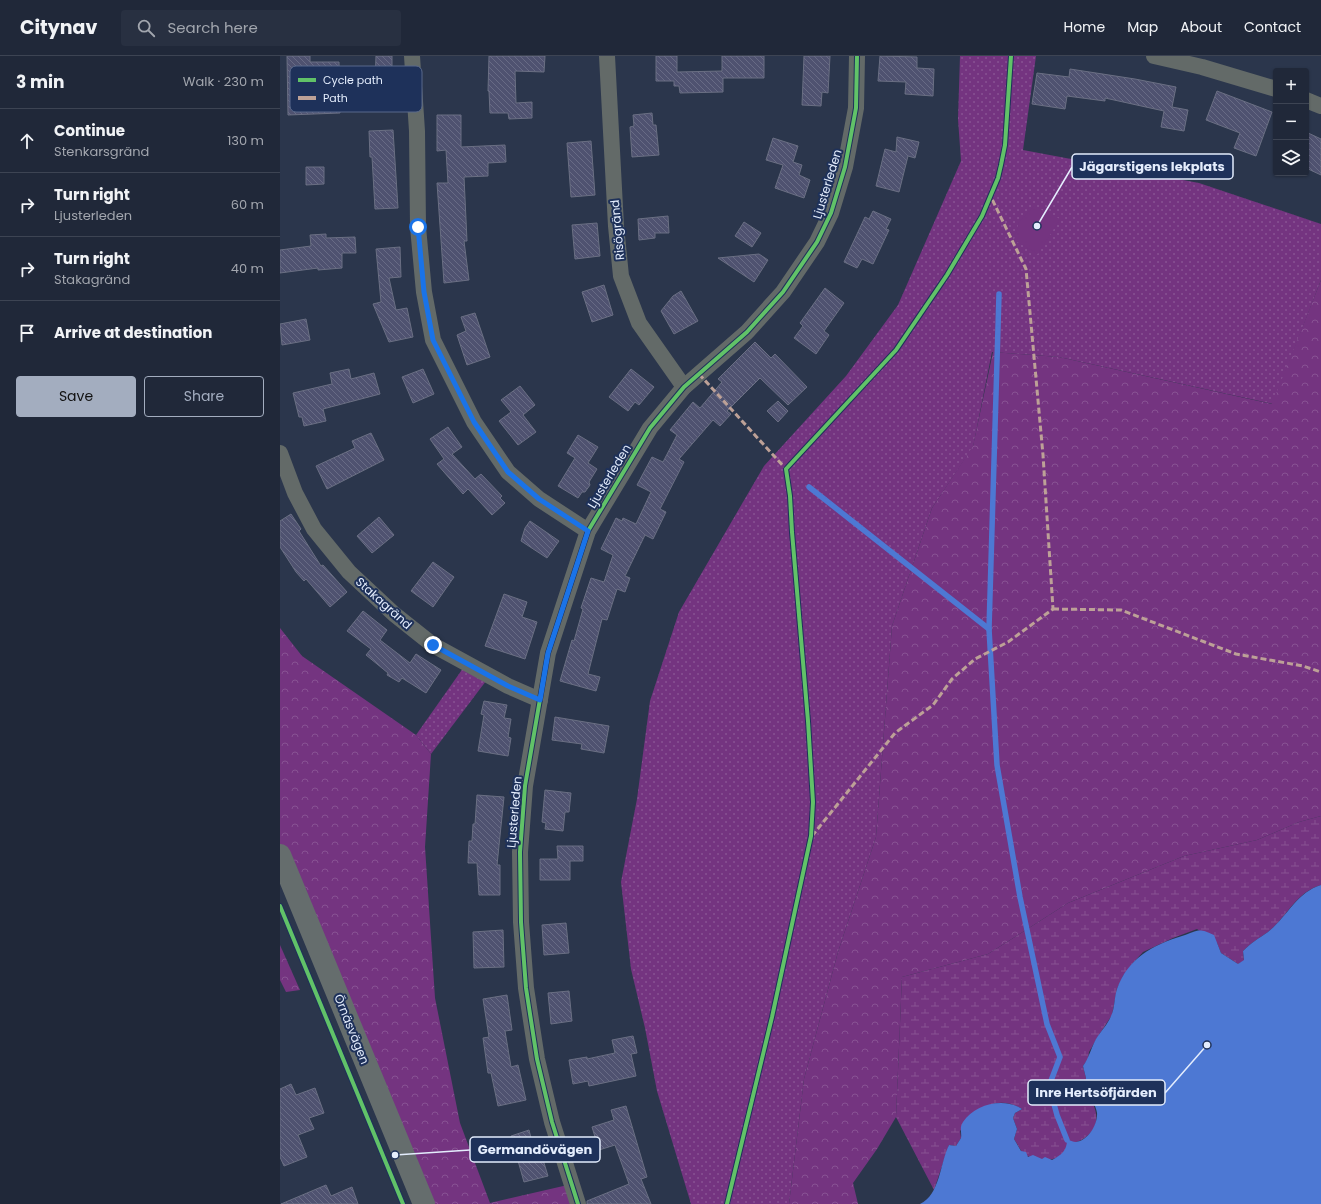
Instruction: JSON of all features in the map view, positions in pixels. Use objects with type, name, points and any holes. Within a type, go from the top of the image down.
[{"type":"street","points":[[412,56],[413,66]]},
{"type":"street","name":"Risögränd","points":[[607,56],[614,195],[621,276],[639,323],[684,387]]},
{"type":"street","name":"Ljusterleden","points":[[578,1204],[552,1122],[537,1059],[526,988],[522,937],[520,852],[525,786],[548,653],[588,531],[650,428],[684,387],[747,332],[783,292],[817,242],[831,213],[845,167],[856,108],[857,56]]},
{"type":"street","points":[[1154,56],[1202,67],[1273,88]]},
{"type":"street","points":[[1309,101],[1321,106]]},
{"type":"street","points":[[416,112],[418,227],[424,292],[433,340],[474,422],[508,472],[539,499],[588,531]]},
{"type":"street","name":"Stakagränd","points":[[280,454],[295,493],[314,529],[349,572],[394,614],[433,645],[508,686],[540,700]]},
{"type":"street","name":"Örnäsvägen","points":[[280,855],[424,1204]]},
{"type":"green space","points":[[960,56],[1036,56],[1023,150],[1199,183],[1321,224],[1321,280],[1273,404],[1059,357],[992,352],[973,447],[932,508],[892,626],[876,837],[838,952],[804,1079],[789,1204],[691,1204],[657,1091],[645,1028],[631,969],[621,882],[637,799],[650,701],[679,612],[764,466],[846,376],[898,305],[961,161],[958,119]]},
{"type":"green space","points":[[1034,206],[1060,219],[1038,254],[1014,240],[1019,222]]},
{"type":"green space","points":[[1321,280],[1321,816],[1299,822],[1257,840],[1184,856],[1068,903],[988,954],[902,977],[896,1117],[877,1149],[853,1183],[858,1204],[789,1204],[804,1079],[838,952],[876,837],[892,626],[932,508],[973,446],[993,352],[1059,357],[1272,404]]},
{"type":"green space","points":[[280,628],[302,656],[416,735],[431,754],[425,847],[435,998],[460,1123],[490,1203],[572,1184],[578,1204],[424,1204],[280,854]]},
{"type":"green space","points":[[466,664],[489,677],[431,754],[416,735]]},
{"type":"green space","points":[[1321,816],[1321,885],[1312,888],[1305,893],[1275,926],[1243,951],[1244,961],[1238,964],[1221,953],[1217,943],[1197,929],[1143,952],[1123,976],[1117,989],[1112,1015],[1089,1052],[1088,1059],[1083,1066],[1086,1078],[1084,1089],[1095,1108],[1096,1115],[1094,1128],[1090,1133],[1081,1140],[1068,1146],[1057,1158],[1047,1160],[1036,1159],[1022,1152],[1014,1139],[1017,1129],[1013,1118],[1015,1113],[1022,1109],[1003,1103],[988,1106],[960,1131],[961,1138],[956,1146],[949,1145],[934,1190],[896,1117],[902,977],[988,954],[1068,903],[1184,856],[1257,840],[1299,822]]},
{"type":"green space","points":[[280,945],[300,990],[286,992],[280,980]]},
{"type":"water","points":[[1321,885],[1321,1204],[920,1204],[927,1200],[932,1194],[939,1178],[949,1145],[956,1146],[961,1138],[961,1128],[963,1122],[968,1116],[982,1107],[990,1104],[1007,1103],[1022,1109],[1015,1113],[1013,1118],[1017,1129],[1014,1139],[1021,1151],[1026,1152],[1028,1157],[1033,1155],[1042,1159],[1045,1157],[1052,1160],[1063,1152],[1067,1144],[1067,1140],[1076,1142],[1084,1139],[1088,1135],[1094,1127],[1097,1113],[1094,1104],[1084,1089],[1086,1078],[1083,1066],[1096,1039],[1110,1019],[1117,989],[1122,978],[1135,961],[1143,954],[1161,944],[1194,931],[1201,930],[1214,935],[1221,953],[1238,964],[1244,960],[1243,951],[1246,948],[1275,926],[1305,893]]},
{"type":"building","points":[[287,56],[310,56],[310,62],[339,62],[339,66],[290,66],[290,112],[340,113],[288,115]]},
{"type":"building","points":[[376,56],[392,56],[392,66],[376,66]]},
{"type":"building","points":[[489,56],[545,56],[544,72],[515,71],[516,103],[532,102],[532,118],[509,119],[508,113],[490,113],[488,91]]},
{"type":"building","points":[[656,56],[677,56],[677,72],[722,71],[722,56],[764,56],[764,78],[723,78],[723,92],[680,93],[679,86],[674,86],[674,81],[656,81]]},
{"type":"building","points":[[804,56],[830,56],[828,93],[822,92],[821,106],[802,105]]},
{"type":"building","points":[[880,56],[917,57],[917,68],[934,69],[933,96],[905,94],[906,82],[878,81]]},
{"type":"building","points":[[1070,69],[1176,87],[1172,107],[1188,110],[1184,131],[1161,127],[1164,111],[1105,98],[1105,101],[1067,96],[1065,109],[1032,104],[1037,73],[1069,77]]},
{"type":"building","points":[[1217,91],[1272,112],[1256,156],[1234,148],[1240,133],[1206,120]]},
{"type":"building","points":[[652,113],[653,125],[656,125],[659,155],[632,157],[630,127],[634,126],[633,115]]},
{"type":"building","points":[[437,115],[461,115],[461,147],[505,145],[506,162],[488,163],[488,176],[464,177],[467,241],[464,241],[469,280],[444,283],[437,183],[448,183],[446,150],[437,151]]},
{"type":"building","points":[[393,130],[398,208],[375,209],[369,131]]},
{"type":"building","points":[[1309,133],[1321,139],[1321,175],[1309,169]]},
{"type":"building","points":[[897,137],[919,142],[915,158],[908,156],[899,192],[876,186],[885,149],[896,152]]},
{"type":"building","points":[[773,138],[798,146],[793,162],[802,165],[799,175],[810,180],[804,198],[775,188],[783,165],[766,160]]},
{"type":"building","points":[[591,141],[595,195],[571,197],[567,143]]},
{"type":"building","points":[[306,167],[324,167],[324,184],[306,185]]},
{"type":"building","points":[[873,211],[891,219],[886,229],[889,230],[873,264],[862,259],[857,268],[844,262],[865,217],[869,219]]},
{"type":"building","points":[[668,216],[669,233],[655,233],[655,238],[639,240],[638,219]]},
{"type":"building","points":[[744,222],[761,233],[752,247],[735,236]]},
{"type":"building","points":[[597,223],[600,256],[575,259],[572,225]]},
{"type":"building","points":[[326,234],[326,238],[355,237],[356,253],[342,253],[342,268],[318,270],[318,268],[280,273],[280,250],[311,246],[310,235]]},
{"type":"building","points":[[400,247],[401,277],[389,278],[396,310],[407,308],[413,337],[389,342],[373,304],[381,302],[376,249]]},
{"type":"building","points":[[759,254],[768,260],[754,282],[718,258]]},
{"type":"building","points":[[604,285],[613,315],[592,322],[582,292]]},
{"type":"building","points":[[825,288],[844,303],[824,331],[829,335],[816,354],[794,338],[803,326],[800,323]]},
{"type":"building","points":[[681,291],[698,321],[674,334],[661,311],[673,296]]},
{"type":"building","points":[[475,313],[490,357],[467,365],[457,335],[466,331],[461,317]]},
{"type":"building","points":[[306,319],[310,340],[282,345],[280,324]]},
{"type":"building","points":[[755,342],[771,358],[775,354],[807,387],[788,405],[760,378],[727,411],[731,414],[720,426],[713,420],[679,459],[684,462],[660,509],[666,512],[653,539],[645,535],[625,576],[630,578],[625,592],[617,589],[607,620],[602,619],[588,674],[600,677],[596,691],[560,681],[572,640],[574,641],[583,609],[581,608],[591,578],[604,582],[613,555],[601,549],[616,518],[622,521],[623,518],[636,524],[651,492],[637,485],[652,457],[663,462],[677,435],[670,430],[693,402],[700,408],[722,382],[718,379]]},
{"type":"building","points":[[349,369],[351,379],[374,373],[380,394],[323,409],[326,421],[304,426],[302,417],[299,417],[293,393],[332,384],[330,373]]},
{"type":"building","points":[[423,369],[434,394],[413,403],[402,377]]},
{"type":"building","points":[[631,369],[654,387],[639,405],[635,402],[628,411],[609,397]]},
{"type":"building","points":[[520,386],[535,405],[523,415],[536,432],[518,445],[499,421],[511,412],[501,400]]},
{"type":"building","points":[[778,401],[788,411],[778,422],[767,411]]},
{"type":"building","points":[[448,427],[462,447],[452,454],[475,479],[481,474],[502,496],[500,498],[505,503],[492,515],[468,489],[463,494],[437,464],[444,459],[430,439]]},
{"type":"building","points":[[371,433],[384,460],[327,489],[316,466],[355,448],[352,441]]},
{"type":"building","points":[[578,435],[598,447],[588,463],[597,469],[589,482],[590,485],[578,498],[558,486],[575,458],[567,453]]},
{"type":"building","points":[[291,514],[301,529],[299,531],[321,566],[323,565],[347,592],[330,607],[306,579],[304,581],[296,572],[280,547],[280,521]]},
{"type":"building","points":[[379,517],[394,535],[372,553],[357,536]]},
{"type":"building","points":[[530,521],[559,541],[547,558],[521,541],[525,528]]},
{"type":"building","points":[[433,562],[454,577],[433,607],[411,591]]},
{"type":"building","points":[[504,594],[527,602],[522,617],[537,622],[525,659],[485,646]]},
{"type":"building","points":[[363,611],[387,630],[380,640],[410,663],[416,654],[441,670],[426,693],[402,678],[399,682],[387,675],[388,673],[366,655],[371,649],[347,631]]},
{"type":"building","points":[[484,701],[507,705],[504,718],[511,719],[508,737],[511,738],[508,756],[478,751],[484,715],[481,714]]},
{"type":"building","points":[[555,717],[609,726],[604,753],[581,749],[582,744],[552,740]]},
{"type":"building","points":[[545,790],[571,793],[569,812],[565,812],[563,831],[545,829],[546,823],[542,822]]},
{"type":"building","points":[[477,795],[504,797],[497,865],[500,865],[500,895],[479,895],[477,863],[468,863],[469,841],[472,841],[473,824],[475,824]]},
{"type":"building","points":[[557,846],[583,846],[583,861],[570,861],[570,880],[540,880],[540,859],[558,859]]},
{"type":"building","points":[[566,923],[569,953],[544,955],[542,925]]},
{"type":"building","points":[[503,930],[504,967],[474,968],[473,932]]},
{"type":"building","points":[[569,991],[572,1021],[551,1024],[548,993]]},
{"type":"building","points":[[507,995],[512,1030],[505,1031],[511,1067],[518,1065],[526,1100],[498,1106],[491,1073],[488,1073],[483,1038],[489,1037],[483,999]]},
{"type":"building","points":[[633,1036],[637,1053],[631,1054],[636,1076],[589,1086],[588,1081],[573,1084],[569,1060],[587,1057],[587,1059],[615,1053],[612,1040]]},
{"type":"building","points":[[291,1084],[296,1095],[315,1088],[324,1113],[309,1118],[314,1129],[298,1135],[307,1157],[284,1166],[280,1157],[280,1089]]},
{"type":"building","points":[[626,1106],[647,1177],[641,1179],[651,1204],[587,1204],[587,1201],[629,1184],[615,1145],[599,1150],[592,1127],[614,1120],[611,1110]]},
{"type":"building","points":[[529,1130],[532,1142],[537,1140],[548,1176],[524,1182],[511,1136]]},
{"type":"building","points":[[326,1185],[331,1196],[352,1187],[358,1204],[281,1204]]},
{"type":"waterway","points":[[999,294],[989,629],[997,765],[1020,897],[1047,1024],[1060,1057],[1049,1086],[1057,1115],[1067,1140]]},
{"type":"waterway","points":[[809,487],[989,629]]},
{"type":"marked path","points":[[812,836],[895,733],[933,705],[952,679],[975,659],[1008,642],[1053,609],[1043,455],[1026,269],[991,197]]},
{"type":"marked path","points":[[699,374],[786,469]]},
{"type":"marked path","points":[[1053,609],[1121,610],[1236,654],[1303,666],[1321,672]]},
{"type":"cycle path","points":[[578,1204],[552,1122],[537,1059],[526,988],[521,922],[520,852],[525,786],[548,653],[588,531],[650,428],[684,387],[747,332],[783,292],[817,242],[831,213],[845,167],[856,108],[857,56]]},
{"type":"cycle path","points":[[727,1204],[772,1017],[811,836],[813,802],[808,721],[790,496],[786,469],[896,350],[947,275],[982,216],[998,178],[1005,145],[1011,56]]},
{"type":"cycle path","points":[[280,906],[403,1204]]},
{"type":"place","name":"Jägarstigens lekplats","points":[[1037,226]]},
{"type":"place","name":"Inre Hertsöfjärden","points":[[1207,1045]]},
{"type":"place","name":"Germandövägen","points":[[395,1155]]},
{"type":"route","points":[[418,227],[424,292],[433,340],[454,385],[474,422],[508,472],[539,499],[588,531],[548,653],[540,700],[508,686],[433,645]]}]
